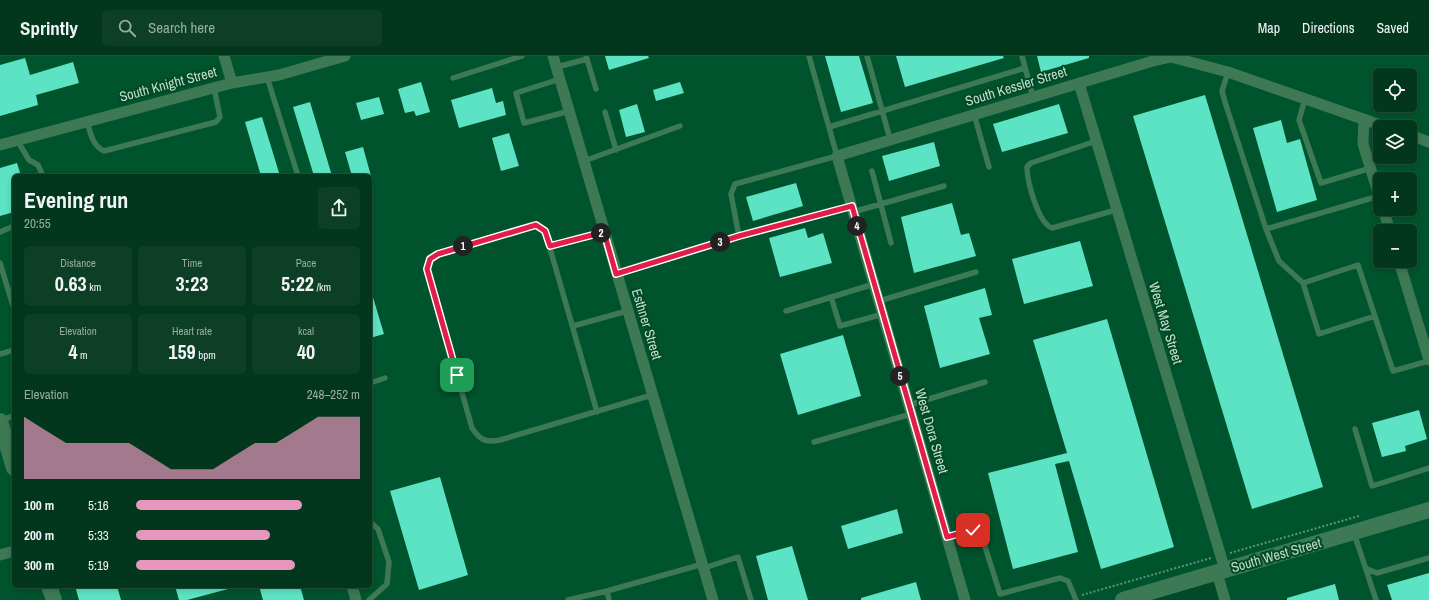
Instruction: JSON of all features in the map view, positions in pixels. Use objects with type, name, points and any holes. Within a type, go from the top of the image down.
[{"type":"main road","points":[[0,421],[12,461]]},
{"type":"main road","name":"South West Street","points":[[1123,600],[1221,566],[1354,532],[1429,510]]},
{"type":"main road","points":[[50,588],[54,600]]},
{"type":"street","points":[[224,56],[232,83]]},
{"type":"street","name":"South Knight Street","points":[[0,145],[232,83],[267,77],[345,56]]},
{"type":"street","name":"Esthner Street","points":[[553,56],[713,600]]},
{"type":"street","name":"South Kessler Street","points":[[837,156],[1079,83],[1153,58],[1171,57],[1228,72],[1373,122]]},
{"type":"street","name":"West May Street","points":[[1079,83],[1221,566],[1225,600]]},
{"type":"street","points":[[1364,119],[1363,144],[1373,175]]},
{"type":"street","points":[[1417,138],[1429,142]]},
{"type":"street","name":"West Dora Street","points":[[837,156],[964,600]]},
{"type":"street","points":[[1401,268],[1429,361]]},
{"type":"street","points":[[0,555],[12,552]]},
{"type":"street","points":[[353,588],[356,600]]},
{"type":"lane","points":[[453,78],[522,56]]},
{"type":"lane","points":[[739,236],[731,194],[735,184],[837,156],[809,56]]},
{"type":"lane","points":[[867,56],[890,139]]},
{"type":"lane","points":[[1022,56],[1033,97]]},
{"type":"lane","points":[[557,67],[587,57],[596,89]]},
{"type":"lane","points":[[829,127],[1025,68]]},
{"type":"lane","points":[[1228,72],[1222,91],[1266,229],[1279,261],[1303,283],[1319,334],[1375,316]]},
{"type":"lane","points":[[267,77],[297,174]]},
{"type":"lane","points":[[561,79],[516,93],[524,123],[570,111]]},
{"type":"lane","points":[[87,122],[93,141],[97,148],[104,151],[216,122],[220,117],[214,88]]},
{"type":"lane","points":[[1305,99],[1299,120],[1321,183],[1371,168]]},
{"type":"lane","points":[[605,112],[616,150]]},
{"type":"lane","points":[[974,114],[989,167]]},
{"type":"lane","points":[[584,162],[680,126]]},
{"type":"lane","points":[[17,140],[29,160],[38,165],[42,174]]},
{"type":"lane","points":[[1096,142],[1030,163],[1027,167],[1030,183],[1042,220],[1046,226],[1052,228],[1116,210]]},
{"type":"lane","points":[[872,171],[891,242]]},
{"type":"lane","points":[[616,274],[739,236],[881,204],[944,186]]},
{"type":"lane","points":[[1266,229],[1373,200]]},
{"type":"lane","points":[[597,412],[545,231],[536,225],[438,254],[430,259],[427,269],[472,428],[478,437],[489,442],[500,440],[597,412],[652,395]]},
{"type":"lane","points":[[0,232],[12,227]]},
{"type":"lane","points":[[550,246],[604,232]]},
{"type":"lane","points":[[0,262],[12,302]]},
{"type":"lane","points":[[1303,283],[1358,265],[1393,371],[1429,361]]},
{"type":"lane","points":[[879,301],[976,272]]},
{"type":"lane","points":[[786,311],[874,284]]},
{"type":"lane","points":[[831,297],[840,326],[883,314]]},
{"type":"lane","points":[[573,326],[627,310]]},
{"type":"lane","points":[[0,354],[12,351]]},
{"type":"lane","points":[[372,382],[385,378]]},
{"type":"lane","points":[[814,442],[985,382]]},
{"type":"lane","points":[[0,421],[12,417]]},
{"type":"lane","points":[[1355,429],[1372,486],[1429,468]]},
{"type":"lane","points":[[369,600],[387,584],[390,562],[378,529],[372,524]]},
{"type":"lane","points":[[947,537],[973,530],[981,534],[1001,597],[1060,578],[1068,581],[1076,599]]},
{"type":"lane","points":[[1354,532],[1362,561],[1367,569],[1376,600]]},
{"type":"lane","points":[[568,600],[738,557],[751,600]]},
{"type":"lane","points":[[1367,569],[1377,573],[1429,558]]},
{"type":"lane","points":[[607,591],[609,600]]},
{"type":"path","points":[[1076,599],[1221,566],[1363,515]]},
{"type":"shaded area","points":[[0,56],[1429,56],[1429,600],[1224,600],[1217,573],[1123,600],[0,600]]},
{"type":"building","points":[[605,56],[648,56],[649,58],[609,70]]},
{"type":"building","points":[[825,56],[859,56],[873,103],[841,112]]},
{"type":"building","points":[[896,56],[1003,56],[1004,58],[905,87]]},
{"type":"building","points":[[1037,56],[1089,56],[1089,58],[1041,72]]},
{"type":"building","points":[[25,58],[30,75],[73,62],[79,83],[36,95],[38,105],[0,116],[0,65]]},
{"type":"building","points":[[421,82],[430,112],[416,116],[414,111],[405,113],[398,89]]},
{"type":"building","points":[[680,82],[684,93],[656,101],[653,90]]},
{"type":"building","points":[[492,88],[496,103],[503,101],[506,115],[459,128],[451,100]]},
{"type":"building","points":[[1205,95],[1323,487],[1252,509],[1133,116]]},
{"type":"building","points":[[379,97],[384,114],[361,120],[356,103]]},
{"type":"building","points":[[310,102],[331,174],[313,174],[293,107]]},
{"type":"building","points":[[637,104],[645,132],[626,137],[619,110]]},
{"type":"building","points":[[1059,104],[1068,133],[1002,152],[993,124]]},
{"type":"building","points":[[262,117],[279,174],[260,174],[245,122]]},
{"type":"building","points":[[1281,120],[1287,143],[1300,139],[1317,200],[1277,212],[1253,128]]},
{"type":"building","points":[[509,133],[519,166],[501,171],[492,138]]},
{"type":"building","points":[[934,142],[940,166],[889,181],[882,156]]},
{"type":"building","points":[[363,147],[370,174],[351,174],[345,152]]},
{"type":"building","points":[[17,163],[20,174],[12,174],[12,213],[0,216],[0,168]]},
{"type":"building","points":[[796,183],[803,206],[753,221],[746,197]]},
{"type":"building","points":[[952,203],[961,235],[969,233],[976,256],[914,273],[901,217]]},
{"type":"building","points":[[805,228],[808,238],[823,233],[832,263],[780,277],[769,238]]},
{"type":"building","points":[[1080,241],[1093,286],[1024,304],[1012,259]]},
{"type":"building","points":[[985,288],[992,315],[979,318],[990,354],[940,368],[924,306]]},
{"type":"building","points":[[372,294],[384,334],[372,337]]},
{"type":"building","points":[[1107,319],[1174,547],[1101,569],[1069,461],[1055,464],[1078,552],[1013,569],[988,473],[1067,453],[1033,340]]},
{"type":"building","points":[[843,335],[861,396],[798,415],[780,354]]},
{"type":"building","points":[[1419,410],[1427,439],[1405,446],[1406,451],[1382,457],[1372,423]]},
{"type":"building","points":[[440,477],[468,575],[419,590],[390,491]]},
{"type":"building","points":[[897,509],[903,533],[848,549],[841,526]]},
{"type":"building","points":[[792,546],[808,600],[768,600],[756,556]]},
{"type":"building","points":[[1429,573],[1429,600],[1392,600],[1387,585]]},
{"type":"building","points":[[916,582],[921,600],[861,600],[861,598]]},
{"type":"building","points":[[1335,584],[1339,600],[1287,600],[1287,598]]},
{"type":"building","points":[[76,588],[118,588],[121,600],[79,600]]},
{"type":"building","points":[[176,588],[228,588],[187,600],[179,600]]},
{"type":"building","points":[[260,588],[301,588],[304,600],[263,600]]},
{"type":"route","points":[[457,375],[427,269],[430,259],[438,254],[536,225],[545,231],[550,246],[604,232],[616,274],[739,236],[852,206],[947,537],[973,530]]}]
